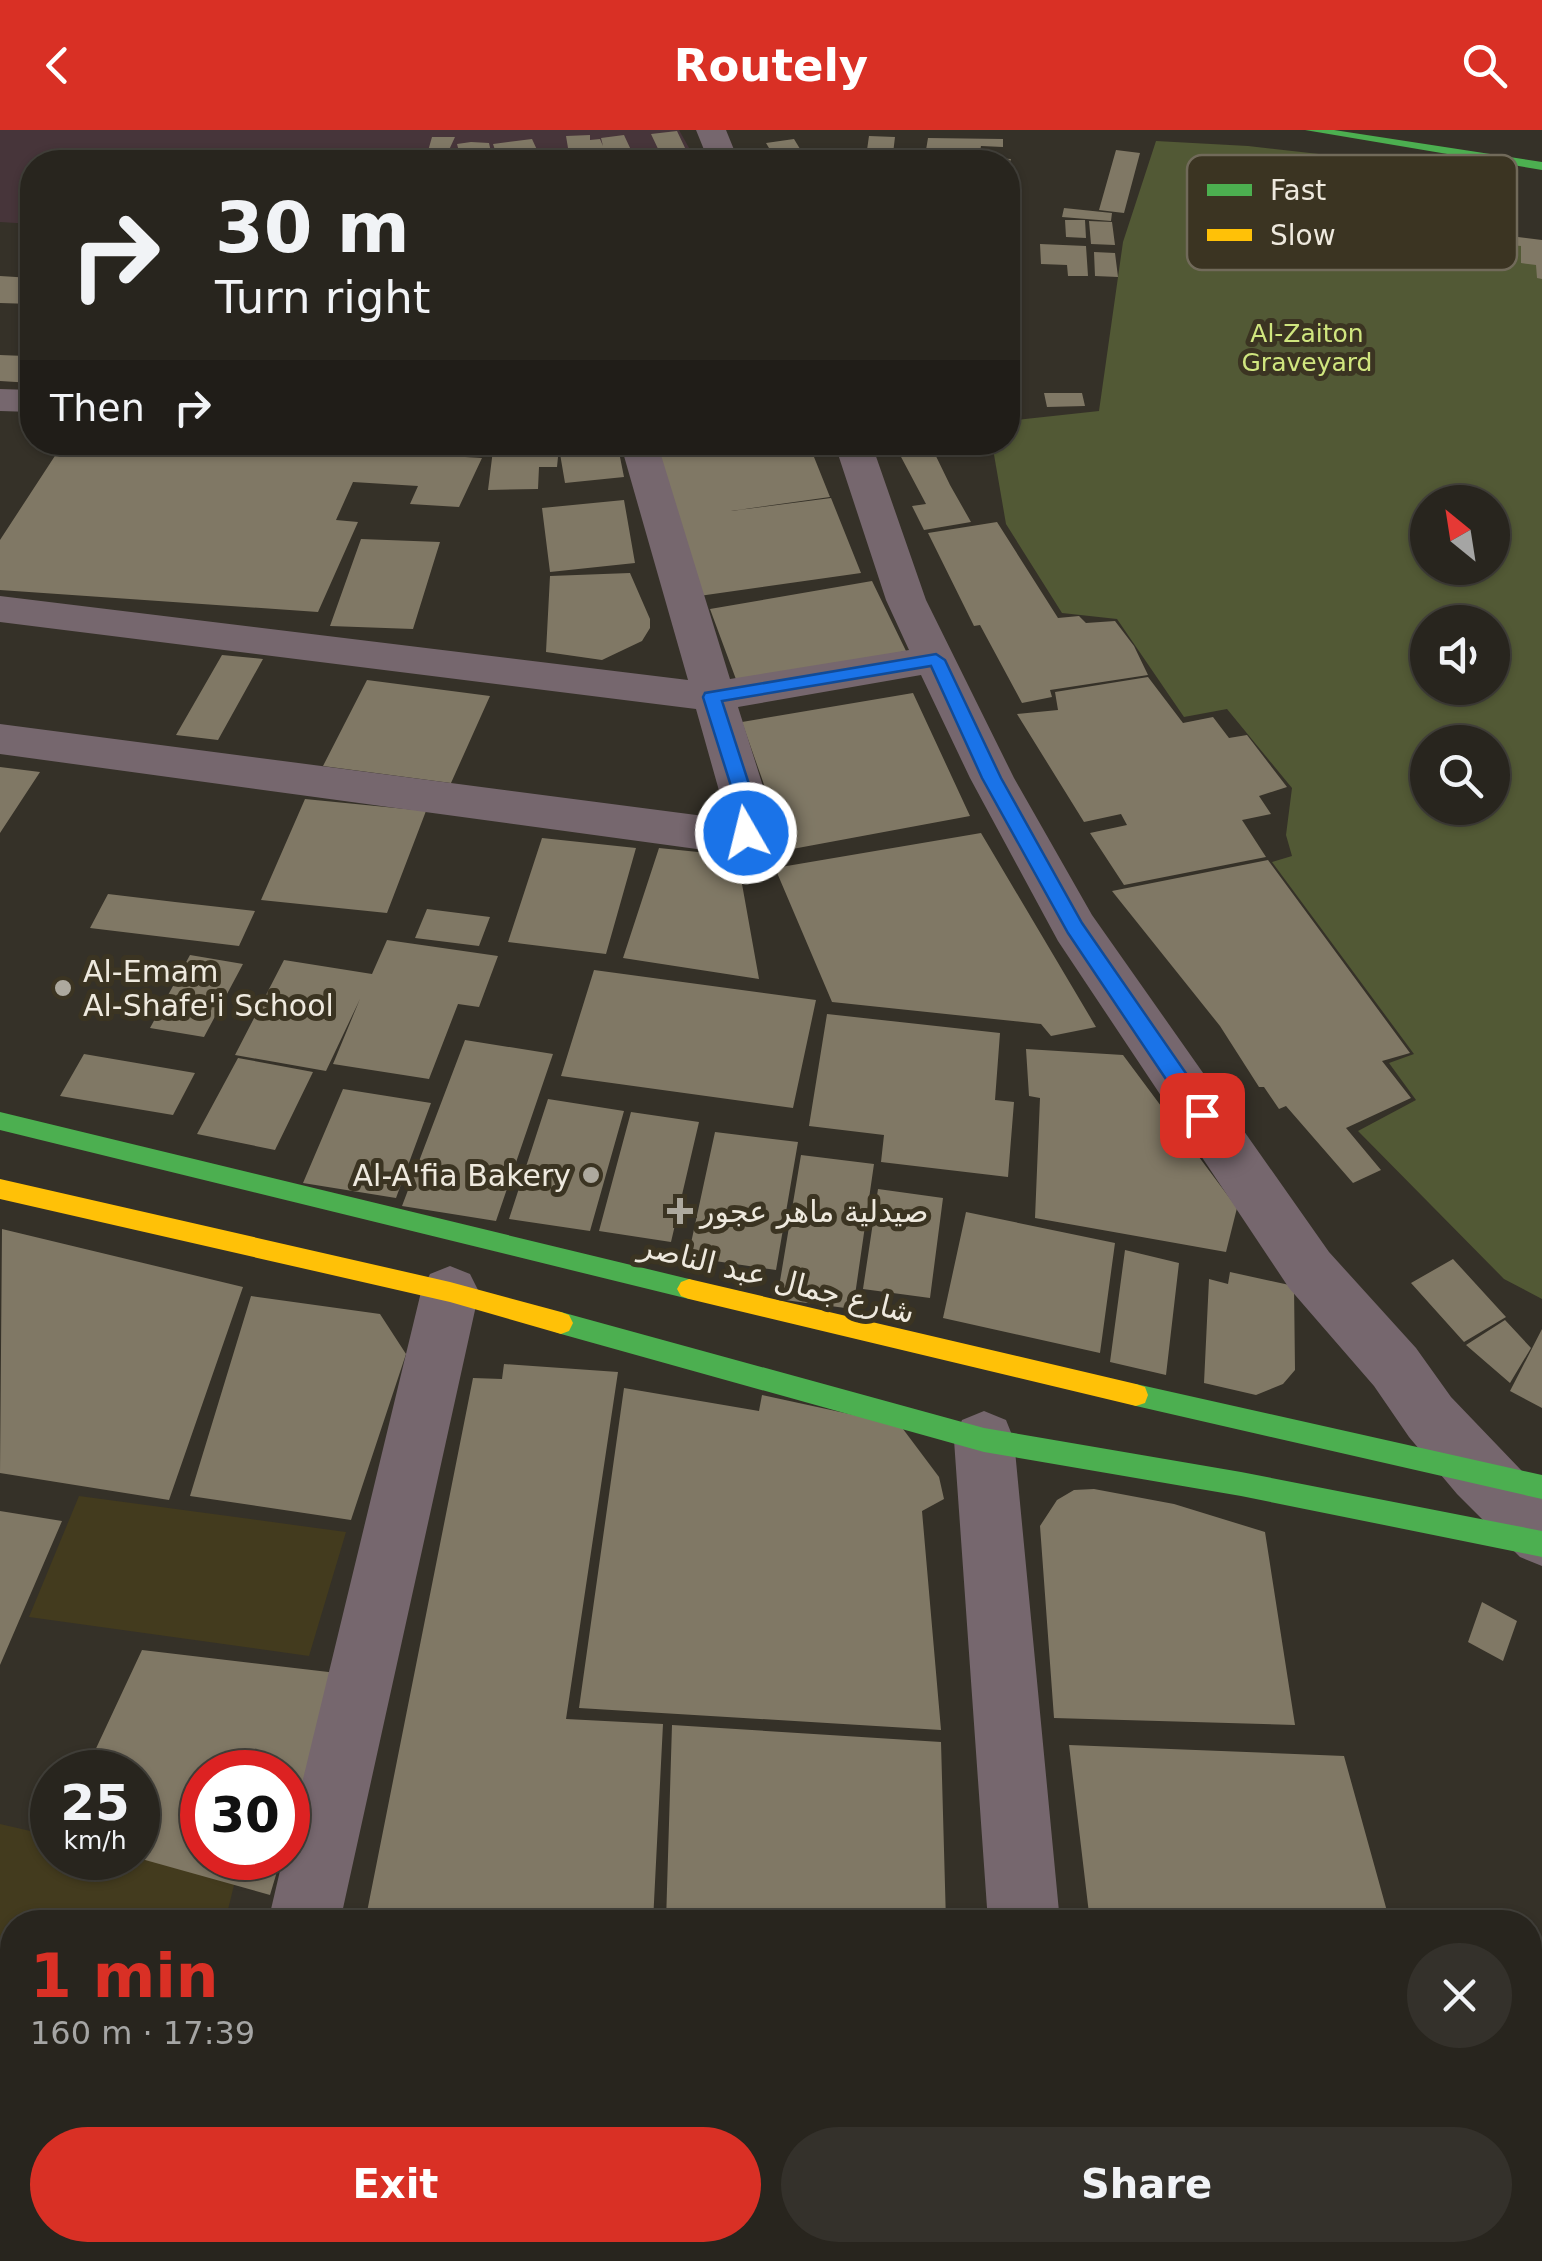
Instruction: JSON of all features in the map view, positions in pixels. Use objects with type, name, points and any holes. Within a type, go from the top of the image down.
[{"type":"main road","points":[[1311,130],[1476,155]]},
{"type":"main road","points":[[1422,130],[1542,145]]},
{"type":"main road","points":[[1517,162],[1542,166]]},
{"type":"main road","points":[[1517,173],[1542,186]]},
{"type":"main road","name":"شارع جمال عبد الناصر","points":[[0,1121],[1002,1364],[1542,1487]]},
{"type":"main road","points":[[0,1189],[450,1292],[984,1440],[1241,1484],[1542,1544]]},
{"type":"street","points":[[0,739],[726,836],[746,833],[750,818],[642,455]]},
{"type":"street","points":[[856,455],[906,600],[992,778],[1075,928],[1308,1270],[1395,1368],[1430,1417],[1479,1473],[1542,1534]]},
{"type":"street","points":[[0,609],[712,697],[936,660]]},
{"type":"street","points":[[307,1910],[450,1292]]},
{"type":"street","points":[[984,1440],[1023,1910]]},
{"type":"shaded area","points":[[0,130],[679,130],[690,150],[20,150],[20,223],[0,222]]},
{"type":"green space","name":"Al-Zaiton Graveyard","points":[[1156,141],[1328,155],[1187,155],[1187,270],[1517,270],[1517,239],[1542,243],[1542,1299],[1504,1279],[1358,1131],[1416,1100],[1389,1063],[1414,1054],[1272,862],[1292,856],[1286,835],[1292,788],[1227,709],[1184,717],[1117,619],[1062,613],[1006,524],[994,455],[1020,455],[1020,420],[1099,411],[1123,242]]},
{"type":"sand","points":[[79,1496],[346,1532],[309,1656],[29,1617]]},
{"type":"sand","points":[[0,1824],[30,1831],[30,1880],[160,1880],[160,1862],[180,1867],[180,1880],[235,1881],[228,1910],[0,1910]]},
{"type":"building","points":[[677,131],[686,150],[659,150],[651,134]]},
{"type":"building","points":[[590,135],[590,140],[600,139],[603,146],[601,138],[624,135],[631,150],[568,150],[566,136]]},
{"type":"building","points":[[869,136],[895,137],[893,150],[867,150]]},
{"type":"building","points":[[432,137],[455,137],[449,150],[428,150]]},
{"type":"building","points":[[928,138],[1003,139],[1003,147],[926,150]]},
{"type":"building","points":[[532,139],[537,150],[495,150],[493,144]]},
{"type":"building","points":[[794,139],[801,150],[753,150],[769,148],[766,143]]},
{"type":"building","points":[[489,143],[491,150],[459,150],[457,144]]},
{"type":"building","points":[[1116,150],[1140,153],[1124,213],[1099,210]]},
{"type":"building","points":[[1064,208],[1112,213],[1111,221],[1062,217]]},
{"type":"building","points":[[1065,220],[1085,220],[1086,238],[1066,237]]},
{"type":"building","points":[[1089,221],[1112,222],[1115,245],[1091,244]]},
{"type":"building","points":[[1517,237],[1542,240],[1542,279],[1537,278],[1536,265],[1521,263],[1521,246],[1517,246]]},
{"type":"building","points":[[1040,244],[1086,246],[1088,276],[1068,276],[1067,265],[1041,264]]},
{"type":"building","points":[[1094,252],[1115,253],[1118,277],[1095,276]]},
{"type":"building","points":[[0,276],[20,277],[20,304],[0,303]]},
{"type":"building","points":[[0,355],[20,356],[20,382],[0,381]]},
{"type":"building","points":[[1044,393],[1082,393],[1085,406],[1047,407]]},
{"type":"building","points":[[56,455],[482,458],[459,507],[410,504],[418,486],[353,482],[336,520],[358,522],[318,612],[0,590],[0,540]]},
{"type":"building","points":[[492,455],[558,457],[557,467],[539,467],[538,489],[488,490]]},
{"type":"building","points":[[560,455],[620,455],[624,477],[565,483]]},
{"type":"building","points":[[657,455],[813,455],[830,497],[731,511],[831,498],[861,573],[699,596]]},
{"type":"building","points":[[900,455],[935,455],[971,522],[924,530],[912,506],[926,504]]},
{"type":"building","points":[[624,500],[635,563],[550,572],[542,508]]},
{"type":"building","points":[[997,522],[1058,618],[1079,616],[1086,623],[1115,621],[1134,646],[1148,675],[1050,690],[1052,697],[1022,703],[980,625],[974,626],[928,533]]},
{"type":"building","points":[[361,539],[440,542],[413,629],[330,626]]},
{"type":"building","points":[[630,573],[650,619],[650,628],[642,641],[602,660],[546,652],[550,576]]},
{"type":"building","points":[[872,581],[906,651],[737,682],[710,609]]},
{"type":"building","points":[[222,655],[263,659],[218,740],[176,735]]},
{"type":"building","points":[[1148,677],[1183,723],[1213,717],[1229,738],[1247,735],[1287,787],[1259,796],[1271,814],[1242,820],[1266,857],[1124,885],[1090,833],[1127,825],[1121,814],[1084,822],[1017,714],[1058,710],[1055,692]]},
{"type":"building","points":[[367,680],[490,696],[451,783],[323,766]]},
{"type":"building","points":[[913,693],[970,816],[787,850],[742,722]]},
{"type":"building","points":[[0,767],[40,772],[0,833]]},
{"type":"building","points":[[305,799],[426,811],[387,913],[261,900]]},
{"type":"building","points":[[981,833],[1096,1027],[1051,1036],[1041,1024],[832,1002],[775,868]]},
{"type":"building","points":[[542,838],[636,848],[606,954],[508,942]]},
{"type":"building","points":[[659,848],[737,856],[759,979],[623,958]]},
{"type":"building","points":[[1268,860],[1410,1053],[1382,1061],[1411,1098],[1346,1128],[1381,1170],[1353,1183],[1286,1106],[1279,1109],[1264,1087],[1259,1087],[1220,1026],[1112,891]]},
{"type":"building","points":[[108,894],[255,911],[239,946],[90,928]]},
{"type":"building","points":[[427,909],[490,917],[479,946],[415,938]]},
{"type":"building","points":[[387,940],[498,956],[479,1007],[458,1004],[429,1079],[333,1064],[360,999],[326,1071],[235,1055],[284,960],[372,974]]},
{"type":"building","points":[[190,955],[243,964],[204,1037],[150,1028]]},
{"type":"building","points":[[594,970],[816,1000],[793,1108],[561,1076]]},
{"type":"building","points":[[827,1014],[1000,1033],[995,1100],[1014,1102],[1008,1177],[881,1162],[884,1135],[809,1126]]},
{"type":"building","points":[[465,1040],[553,1054],[496,1221],[402,1206]]},
{"type":"building","points":[[1026,1049],[1123,1055],[1237,1208],[1226,1252],[1035,1218],[1040,1098],[1029,1096]]},
{"type":"building","points":[[84,1054],[195,1073],[173,1115],[60,1096]]},
{"type":"building","points":[[238,1058],[313,1072],[275,1150],[197,1134]]},
{"type":"building","points":[[343,1089],[431,1103],[396,1198],[303,1183]]},
{"type":"building","points":[[548,1099],[624,1111],[590,1231],[509,1219]]},
{"type":"building","points":[[631,1112],[699,1122],[671,1242],[599,1231]]},
{"type":"building","points":[[715,1132],[798,1142],[776,1270],[688,1257]]},
{"type":"building","points":[[801,1155],[874,1164],[853,1309],[777,1299]]},
{"type":"building","points":[[878,1189],[943,1198],[930,1298],[863,1289]]},
{"type":"building","points":[[966,1212],[1115,1243],[1100,1353],[943,1318]]},
{"type":"building","points":[[2,1229],[243,1287],[169,1500],[0,1473]]},
{"type":"building","points":[[1125,1250],[1179,1263],[1166,1375],[1110,1362]]},
{"type":"building","points":[[1453,1259],[1506,1317],[1464,1342],[1411,1283]]},
{"type":"building","points":[[1230,1272],[1294,1286],[1295,1370],[1283,1384],[1256,1395],[1204,1383],[1209,1279],[1228,1284]]},
{"type":"building","points":[[251,1296],[380,1314],[406,1354],[351,1520],[190,1496]]},
{"type":"building","points":[[1505,1320],[1531,1348],[1510,1383],[1466,1345]]},
{"type":"building","points":[[1542,1329],[1542,1408],[1510,1391]]},
{"type":"building","points":[[504,1364],[618,1372],[566,1719],[663,1724],[654,1910],[367,1910],[473,1378],[502,1379]]},
{"type":"building","points":[[624,1388],[759,1411],[762,1395],[900,1425],[939,1477],[944,1499],[922,1511],[941,1730],[579,1708]]},
{"type":"building","points":[[1094,1489],[1174,1504],[1265,1532],[1295,1725],[1054,1718],[1040,1526],[1057,1500],[1074,1490]]},
{"type":"building","points":[[0,1511],[62,1521],[0,1665]]},
{"type":"building","points":[[1482,1602],[1517,1621],[1503,1661],[1468,1642]]},
{"type":"building","points":[[142,1650],[337,1673],[310,1762],[310,1750],[180,1750],[180,1870],[160,1864],[160,1750],[95,1750]]},
{"type":"building","points":[[672,1725],[941,1742],[946,1910],[666,1910]]},
{"type":"building","points":[[1069,1745],[1344,1756],[1387,1910],[1089,1910]]},
{"type":"building","points":[[216,1880],[274,1880],[270,1895]]},
{"type":"traffic: fast","points":[[1311,130],[1471,155]]},
{"type":"traffic: fast","points":[[1517,162],[1542,166]]},
{"type":"traffic: fast","points":[[0,1121],[689,1289]]},
{"type":"traffic: fast","points":[[561,1323],[984,1440],[1241,1484],[1542,1544]]},
{"type":"traffic: fast","points":[[1136,1395],[1542,1487]]},
{"type":"traffic: slow","points":[[0,1189],[450,1292],[561,1323]]},
{"type":"traffic: slow","points":[[689,1289],[1136,1395]]},
{"type":"place","name":"Al-Emam Al-Shafe'i School","points":[[63,988]]},
{"type":"place","name":"Al-A'fia Bakery","points":[[591,1175]]},
{"type":"place","name":"صيدلية ماهر عجور","points":[[680,1211]]},
{"type":"route","points":[[746,833],[750,818],[712,697],[936,660],[992,778],[1075,928],[1202,1115]]}]
